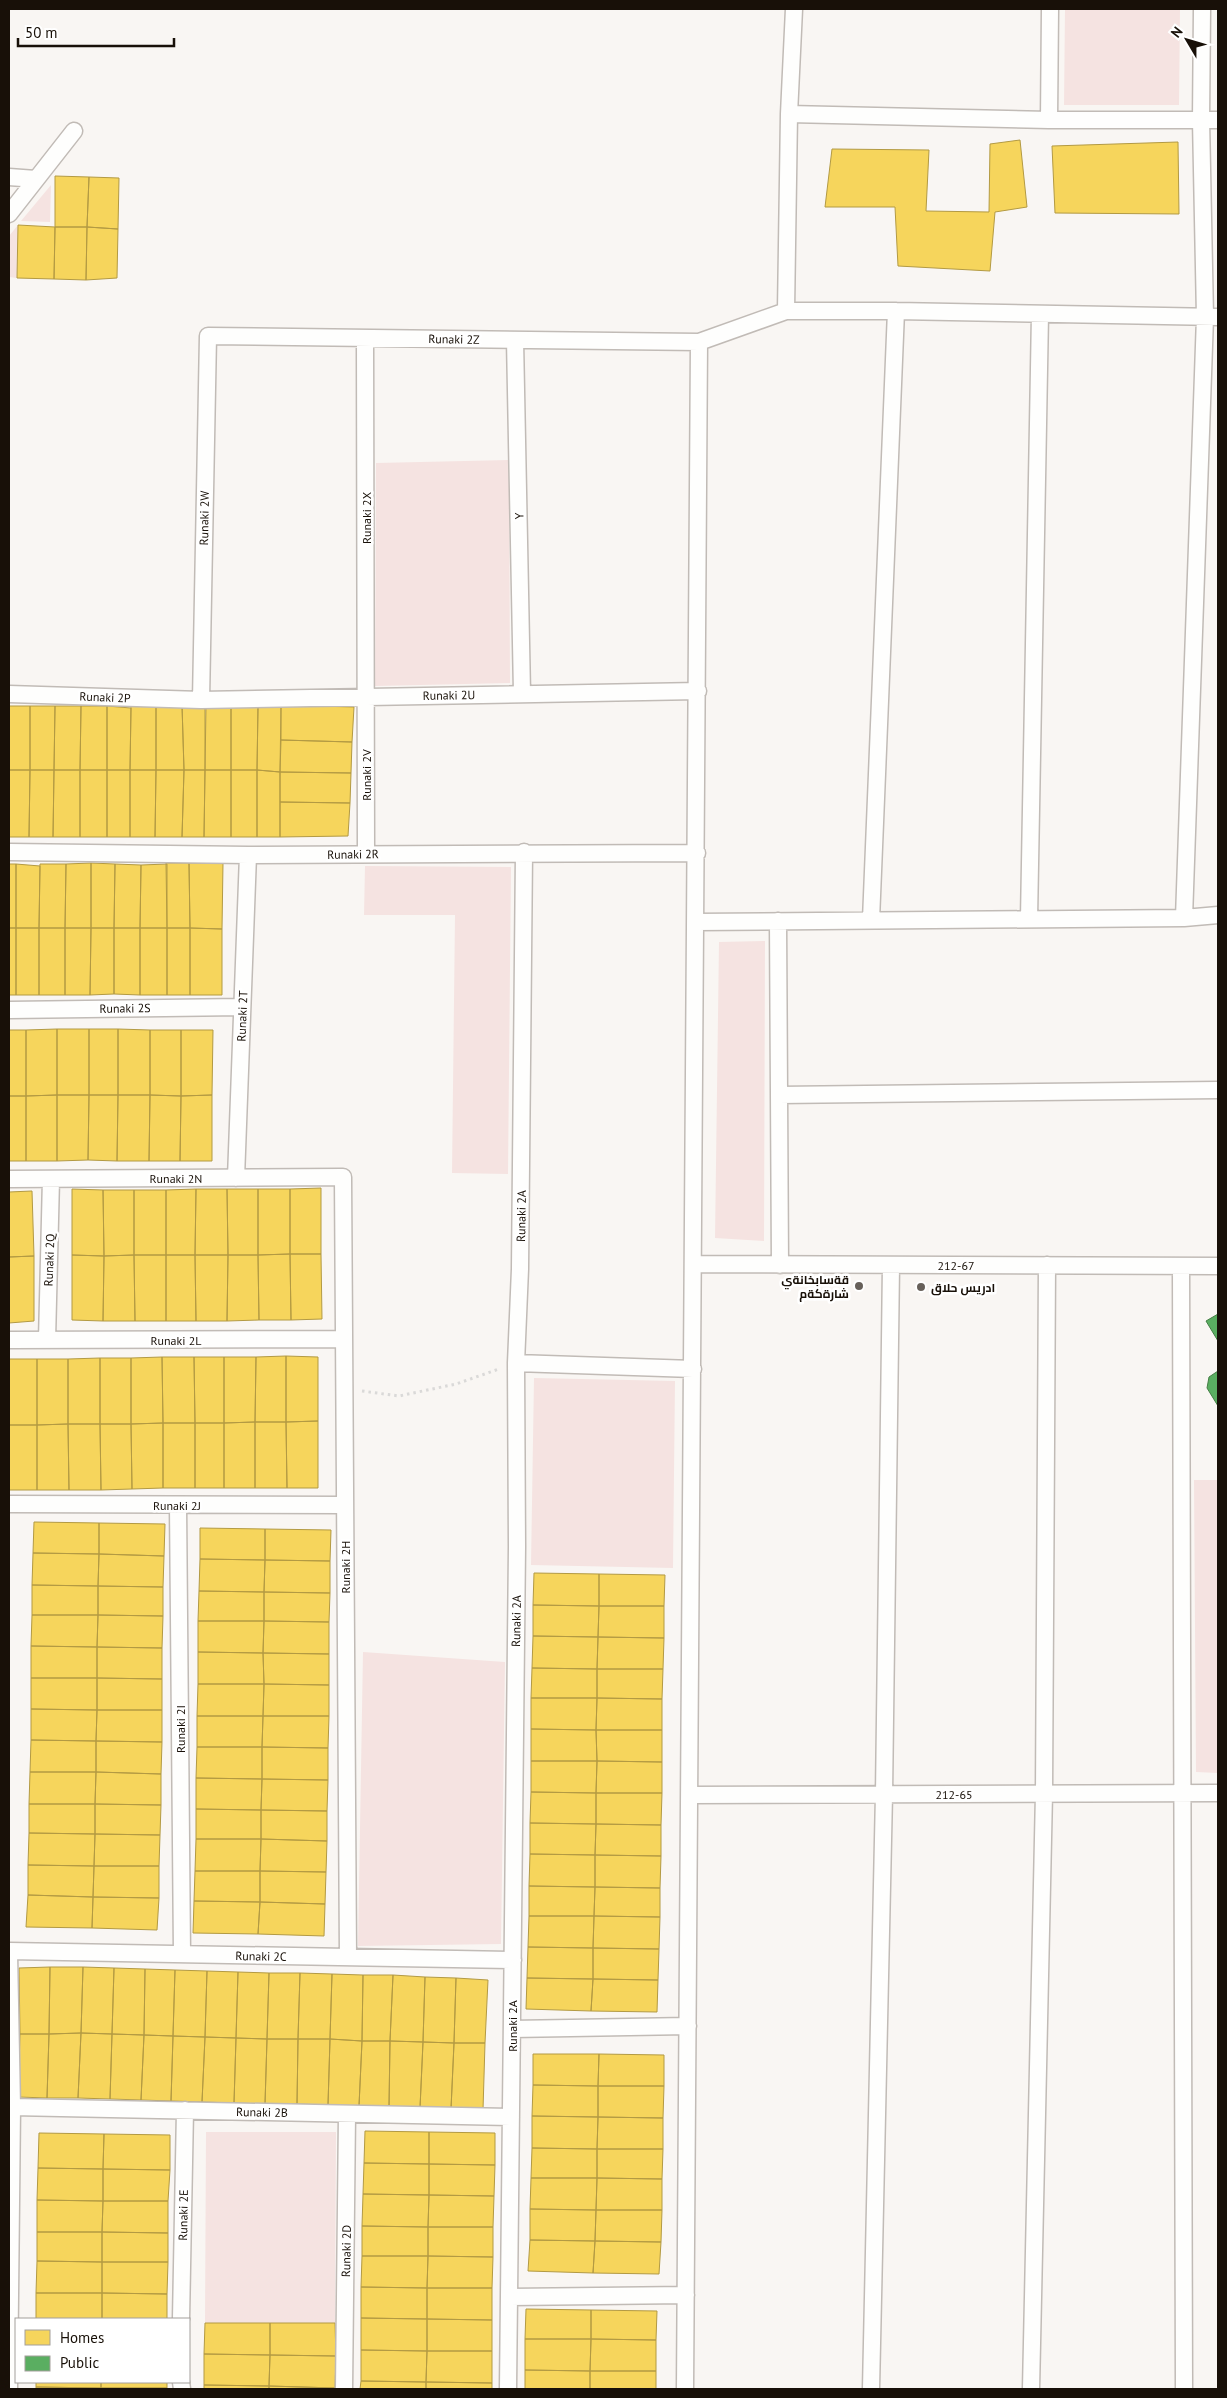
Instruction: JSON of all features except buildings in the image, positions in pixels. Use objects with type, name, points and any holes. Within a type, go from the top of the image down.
[{"type":"street","points":[[786,311],[789,114],[794,9]]},
{"type":"street","points":[[1049,120],[1050,9]]},
{"type":"street","points":[[1184,918],[1211,317],[1201,120],[1202,9]]},
{"type":"street","points":[[789,114],[1049,120],[1218,120]]},
{"type":"street","points":[[9,214],[74,131]]},
{"type":"street","points":[[9,177],[36,180]]},
{"type":"street","points":[[685,2389],[699,342],[786,311],[896,311],[1211,317]]},
{"type":"street","points":[[871,920],[896,311]]},
{"type":"street","points":[[1029,919],[1040,314]]},
{"type":"street","name":"Runaki 2Z","points":[[208,336],[699,342]]},
{"type":"street","name":"Runaki 2W","points":[[200,700],[208,336]]},
{"type":"street","name":"Runaki 2X","points":[[365,338],[366,698]]},
{"type":"street","name":"Y","points":[[515,340],[522,693]]},
{"type":"street","name":"Runaki 2U","points":[[200,700],[698,691]]},
{"type":"street","name":"Runaki 2P","points":[[9,694],[200,700]]},
{"type":"street","name":"Runaki 2V","points":[[366,698],[366,854]]},
{"type":"street","name":"Runaki 2R","points":[[9,852],[248,855],[524,852],[697,853]]},
{"type":"street","name":"Runaki 2A","points":[[508,2389],[517,1548],[516,1363],[520,1269],[524,852]]},
{"type":"street","name":"Runaki 2T","points":[[236,1178],[248,855]]},
{"type":"street","points":[[696,922],[1184,918],[1218,916]]},
{"type":"street","points":[[778,921],[780,1265]]},
{"type":"street","name":"Runaki 2S","points":[[9,1010],[242,1007]]},
{"type":"street","points":[[779,1095],[1218,1090]]},
{"type":"street","name":"Runaki 2N","points":[[9,1180],[343,1177]]},
{"type":"street","name":"Runaki 2H","points":[[343,1177],[348,1957]]},
{"type":"street","name":"Runaki 2Q","points":[[47,1340],[52,1179]]},
{"type":"street","name":"212-67","points":[[694,1264],[1218,1266]]},
{"type":"street","points":[[871,2389],[884,1794],[891,1265]]},
{"type":"street","points":[[1031,2389],[1044,1793],[1047,1265]]},
{"type":"street","points":[[1181,1266],[1184,2389]]},
{"type":"street","name":"Runaki 2L","points":[[9,1340],[344,1339]]},
{"type":"street","points":[[516,1363],[693,1369]]},
{"type":"street","name":"Runaki 2J","points":[[9,1504],[345,1505]]},
{"type":"street","name":"Runaki 2I","points":[[178,1504],[182,1954]]},
{"type":"street","name":"212-65","points":[[690,1795],[1218,1793]]},
{"type":"street","points":[[9,1952],[12,2107],[9,2389]]},
{"type":"street","name":"Runaki 2C","points":[[9,1952],[513,1960]]},
{"type":"street","points":[[512,2029],[688,2026]]},
{"type":"street","name":"Runaki 2B","points":[[12,2107],[512,2116]]},
{"type":"street","name":"Runaki 2E","points":[[181,2318],[185,2110]]},
{"type":"street","name":"Runaki 2D","points":[[344,2389],[347,2114]]},
{"type":"street","points":[[510,2297],[686,2295]]},
{"type":"path","points":[[344,1389],[399,1396],[456,1384],[516,1363]]},
{"type":"shaded area","points":[[1065,9],[1180,9],[1179,105],[1064,105]]},
{"type":"shaded area","points":[[51,185],[50,222],[21,221]]},
{"type":"shaded area","points":[[18,225],[17,278],[9,277],[9,236]]},
{"type":"shaded area","points":[[509,460],[510,683],[375,686],[376,463]]},
{"type":"shaded area","points":[[365,866],[511,867],[508,1174],[452,1173],[455,915],[364,915]]},
{"type":"shaded area","points":[[765,941],[764,1241],[715,1238],[719,942]]},
{"type":"shaded area","points":[[534,1378],[675,1381],[673,1568],[531,1565]]},
{"type":"shaded area","points":[[1194,1480],[1218,1480],[1218,1773],[1196,1772]]},
{"type":"shaded area","points":[[363,1652],[505,1662],[501,1944],[358,1946]]},
{"type":"shaded area","points":[[206,2132],[336,2132],[335,2323],[205,2323]]},
{"type":"place","name":"قةسابخانةي شارةكةم","points":[[859,1286]]},
{"type":"place","name":"ادريس حلاق","points":[[921,1287]]}]
